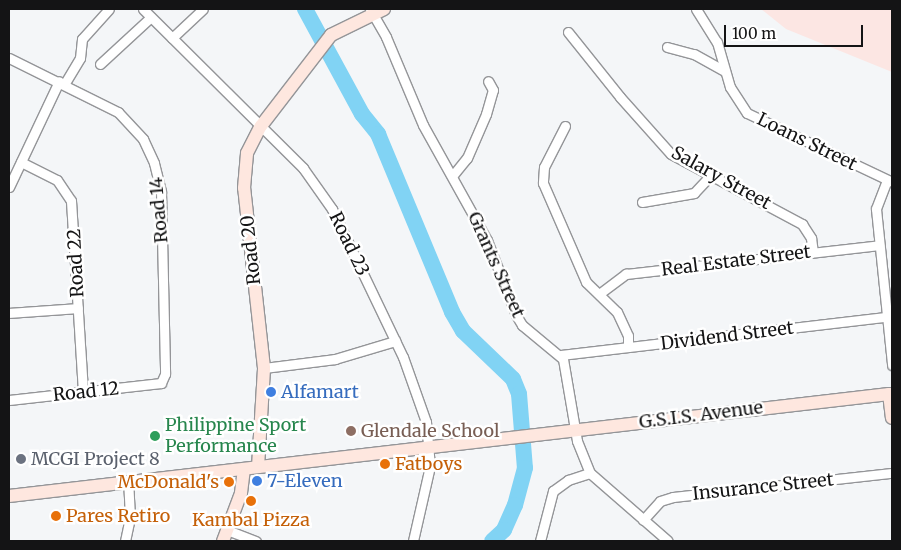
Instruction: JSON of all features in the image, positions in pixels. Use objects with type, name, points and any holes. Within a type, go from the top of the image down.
[{"type":"street","points":[[9,187],[62,82],[80,58],[82,39],[109,9]]},
{"type":"street","name":"Road 23","points":[[143,9],[303,168],[325,198],[395,341],[420,402],[430,447],[427,486],[414,541]]},
{"type":"street","points":[[172,38],[203,9]]},
{"type":"street","name":"Loans Street","points":[[696,9],[716,42],[725,71],[738,102],[759,121],[890,181]]},
{"type":"street","name":"Road 20","points":[[258,467],[264,368],[244,176],[247,152],[261,126],[331,35],[376,11]]},
{"type":"street","name":"Grants Street","points":[[376,11],[423,125],[453,175],[487,240],[522,325],[561,355]]},
{"type":"street","points":[[100,64],[151,17]]},
{"type":"street","name":"Salary Street","points":[[568,32],[620,98],[671,154],[802,224],[811,238],[814,252]]},
{"type":"street","points":[[667,47],[694,54],[725,71]]},
{"type":"street","name":"Road 14","points":[[9,58],[62,82],[118,112],[143,139],[154,163],[161,192],[164,382]]},
{"type":"street","points":[[453,175],[467,158],[495,89],[488,81]]},
{"type":"street","points":[[566,126],[544,167],[543,183],[586,282],[599,294],[623,323],[628,347]]},
{"type":"street","name":"Road 22","points":[[21,162],[57,180],[68,193],[73,211],[83,392]]},
{"type":"street","points":[[642,202],[694,193],[711,175]]},
{"type":"street","points":[[890,181],[876,206],[889,316],[892,365]]},
{"type":"street","name":"Real Estate Street","points":[[599,294],[626,274],[880,245]]},
{"type":"street","points":[[9,312],[78,308]]},
{"type":"street","name":"Dividend Street","points":[[561,355],[889,316]]},
{"type":"street","points":[[264,368],[335,359],[395,341]]},
{"type":"street","points":[[561,355],[575,430],[590,473],[668,541]]},
{"type":"street","name":"Road 12","points":[[9,400],[164,382]]},
{"type":"street","points":[[891,394],[892,418]]},
{"type":"street","name":"G.S.I.S. Avenue","points":[[9,496],[430,447],[533,433],[575,430],[891,394]]},
{"type":"street","points":[[244,469],[241,493],[225,536],[256,541]]},
{"type":"street","points":[[540,541],[553,491],[568,480],[590,473]]},
{"type":"street","name":"Insurance Street","points":[[643,520],[660,502],[673,497],[892,473]]},
{"type":"street","points":[[125,541],[130,517],[128,482]]},
{"type":"shaded area","points":[[761,9],[892,9],[892,72],[786,29]]},
{"type":"waterway","points":[[305,9],[362,114],[378,134],[452,312],[463,331],[513,379],[519,394],[525,468],[515,505],[504,530],[492,541]]},
{"type":"place","name":"Alfamart","points":[[271,392]]},
{"type":"place","name":"Glendale School","points":[[351,431]]},
{"type":"place","name":"Philippine Sport Performance","points":[[155,436]]},
{"type":"place","name":"MCGI Project 8","points":[[21,459]]},
{"type":"place","name":"Fatboys","points":[[385,464]]},
{"type":"place","name":"7-Eleven","points":[[257,481]]},
{"type":"place","name":"McDonald's","points":[[229,482]]},
{"type":"place","name":"Kambal Pizza","points":[[251,501]]},
{"type":"place","name":"Pares Retiro","points":[[56,516]]}]
